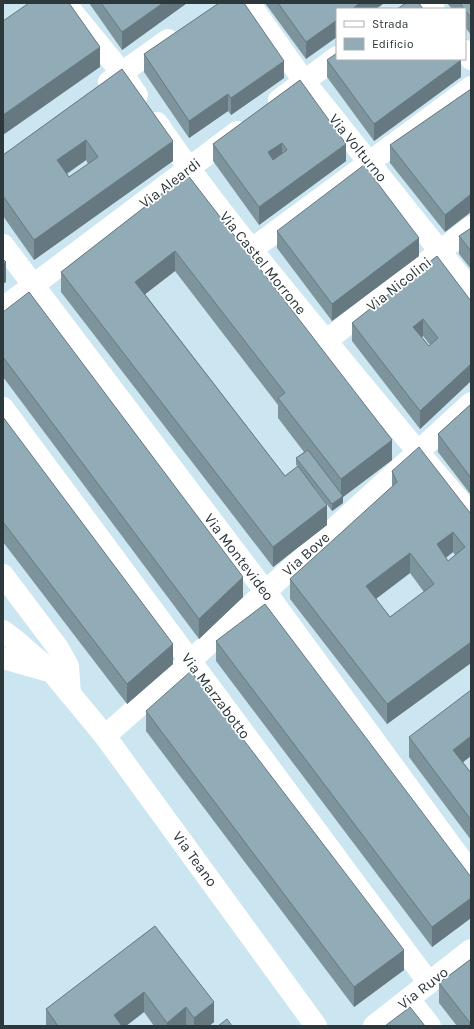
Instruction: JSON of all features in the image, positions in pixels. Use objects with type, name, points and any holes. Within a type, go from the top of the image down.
[{"type":"street","name":"Via Castel Morrone","points":[[65,3],[122,73],[188,169],[251,250],[418,453],[471,514]]},
{"type":"street","name":"Via Volturno","points":[[249,3],[304,81],[471,290]]},
{"type":"street","points":[[91,95],[184,29]]},
{"type":"street","name":"Via Aleardi","points":[[3,308],[336,58]]},
{"type":"street","points":[[251,250],[471,87]]},
{"type":"street","name":"Via Nicolini","points":[[326,341],[471,227]]},
{"type":"street","name":"Via Montevideo","points":[[3,245],[265,591],[471,873]]},
{"type":"street","name":"Via Bove","points":[[105,736],[190,661],[471,403]]},
{"type":"street","name":"Via Marzabotto","points":[[3,408],[429,983]]},
{"type":"street","points":[[3,575],[58,648],[68,666],[70,694]]},
{"type":"street","name":"Via Teano","points":[[3,632],[15,640],[52,672],[105,736],[316,1026]]},
{"type":"street","points":[[3,658],[52,672]]},
{"type":"street","name":"Via Ruvo","points":[[374,1026],[471,950]]},
{"type":"street","points":[[409,999],[430,1026]]},
{"type":"building","points":[[29,3],[69,3],[100,47],[3,115],[3,21]]},
{"type":"building","points":[[101,3],[163,3],[122,32]]},
{"type":"building","points":[[219,3],[244,3],[284,61],[231,98],[228,94],[189,121],[144,54]]},
{"type":"building","points":[[278,3],[360,3],[353,8],[336,8],[336,21],[306,42]]},
{"type":"building","points":[[406,3],[419,3],[422,8],[398,8]]},
{"type":"building","points":[[460,3],[471,3],[471,18],[466,11],[466,8],[463,8]]},
{"type":"building","points":[[336,54],[336,60],[461,60],[374,124],[327,60]]},
{"type":"building","points":[[122,69],[173,141],[34,240],[3,196],[3,155]],"holes":[[[86,140],[98,157],[69,177],[57,160]]]},
{"type":"building","points":[[300,80],[346,144],[259,207],[213,144]],"holes":[[[282,143],[287,150],[273,160],[268,152]]]},
{"type":"building","points":[[471,89],[471,194],[445,215],[390,145]]},
{"type":"building","points":[[364,165],[419,238],[332,304],[277,231]]},
{"type":"building","points":[[187,174],[392,440],[341,479],[278,398],[285,393],[175,251],[135,282],[285,476],[298,466],[327,505],[273,547],[61,272]]},
{"type":"building","points":[[471,228],[471,251],[459,236]]},
{"type":"building","points":[[437,256],[471,301],[471,364],[420,411],[352,323]],"holes":[[[423,319],[438,338],[429,346],[413,327]]]},
{"type":"building","points":[[29,292],[243,577],[199,619],[3,357],[3,312]]},
{"type":"building","points":[[471,404],[471,478],[438,434]]},
{"type":"building","points":[[3,417],[173,644],[127,684],[3,522]]},
{"type":"building","points":[[419,447],[471,514],[471,642],[387,704],[290,579],[397,482],[392,471]],"holes":[[[453,532],[465,547],[448,561],[437,544]],[[410,553],[434,584],[390,617],[366,586]]]},
{"type":"building","points":[[308,450],[343,496],[332,504],[296,458]]},
{"type":"building","points":[[265,604],[471,877],[471,898],[432,927],[216,641]]},
{"type":"building","points":[[191,671],[404,950],[354,987],[146,711]]},
{"type":"building","points":[[471,690],[471,736],[453,750],[471,773],[471,820],[409,737]]},
{"type":"building","points":[[155,926],[214,1002],[194,1018],[186,1007],[167,1023],[144,992],[114,1015],[122,1026],[58,1026],[46,1009]]},
{"type":"building","points":[[471,959],[471,1024],[439,983]]},
{"type":"building","points":[[410,1007],[425,1026],[385,1026]]},
{"type":"building","points":[[227,1019],[232,1026],[218,1026]]}]
